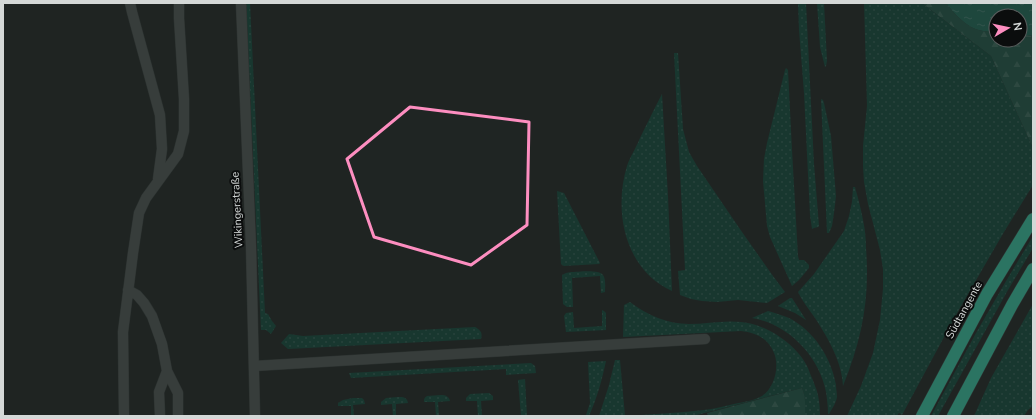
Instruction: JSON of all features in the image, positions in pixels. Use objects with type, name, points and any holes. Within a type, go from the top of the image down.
[{"type":"highway","name":"Südtangente","points":[[922,416],[987,294],[1033,219]]},
{"type":"highway","points":[[953,416],[1012,305],[1033,269]]},
{"type":"street","points":[[130,3],[160,114],[162,149],[158,181]]},
{"type":"street","points":[[124,416],[123,332],[139,213],[146,198],[178,154],[184,131],[184,99],[179,3]]},
{"type":"street","name":"Wikingerstraße","points":[[241,3],[251,246],[255,416]]},
{"type":"street","points":[[128,290],[141,299],[152,316],[162,344],[167,371],[178,393],[178,416]]},
{"type":"street","points":[[254,366],[704,338]]},
{"type":"street","points":[[160,416],[159,392],[167,371]]},
{"type":"highlighted area","points":[[410,107],[529,122],[527,225],[471,265],[374,237],[347,159]]},
{"type":"shaded area","points":[[246,3],[250,3],[265,313],[268,314],[276,326],[271,334],[266,330],[261,330]]},
{"type":"shaded area","points":[[798,3],[806,3],[814,164],[819,226],[812,229],[810,215]]},
{"type":"shaded area","points":[[817,3],[824,3],[827,61],[825,67],[820,47]]},
{"type":"shaded area","points":[[864,3],[922,3],[991,56],[1033,148],[1033,185],[957,313],[902,415],[899,413],[897,416],[847,416],[861,386],[873,353],[880,320],[883,289],[883,269],[880,250],[864,182],[863,146],[867,106]]},
{"type":"shaded area","points":[[674,53],[678,53],[683,129],[689,152],[742,232],[785,292],[767,303],[738,300],[717,302],[702,301],[680,295],[678,271],[685,270]]},
{"type":"shaded area","points":[[786,68],[788,70],[798,256],[799,260],[804,260],[809,265],[809,268],[792,286],[770,237],[767,226],[763,181],[764,159],[767,143]]},
{"type":"shaded area","points":[[662,94],[672,291],[656,281],[643,269],[633,254],[627,238],[623,220],[622,202],[623,184],[628,163]]},
{"type":"shaded area","points":[[821,99],[824,103],[831,136],[836,196],[832,226],[829,233],[827,233]]},
{"type":"shaded area","points":[[853,187],[855,187],[865,230],[867,284],[860,335],[850,369],[843,386],[840,368],[834,350],[798,292],[814,274],[844,231],[852,202]]},
{"type":"shaded area","points":[[557,191],[564,193],[600,263],[599,264],[564,266],[561,264]]},
{"type":"shaded area","points":[[1033,236],[1033,248],[938,416],[931,416],[976,333]]},
{"type":"shaded area","points":[[593,271],[601,273],[605,279],[605,292],[601,293],[600,276],[572,278],[573,307],[567,307],[563,304],[562,275],[571,272]]},
{"type":"shaded area","points":[[792,298],[806,320],[795,313],[778,306]]},
{"type":"shaded area","points":[[630,302],[651,315],[681,324],[728,321],[741,322],[760,327],[779,336],[796,350],[807,366],[817,393],[820,416],[805,416],[804,394],[802,388],[693,416],[625,416],[708,410],[754,400],[765,394],[769,389],[776,371],[776,359],[774,353],[765,340],[761,337],[746,332],[741,331],[623,337],[624,305]]},
{"type":"shaded area","points":[[1033,304],[1033,406],[1024,416],[974,416],[991,378]]},
{"type":"shaded area","points":[[602,310],[606,313],[606,330],[566,332],[564,316],[566,313],[573,312],[574,328],[602,326]]},
{"type":"shaded area","points":[[768,311],[789,318],[798,323],[814,338],[826,355],[834,375],[837,396],[835,404],[829,414],[826,392],[822,379],[817,366],[809,354],[800,344],[778,327],[765,321],[752,318]]},
{"type":"shaded area","points":[[475,327],[481,332],[481,339],[288,349],[281,343],[289,334],[303,336]]},
{"type":"shaded area","points":[[615,360],[620,360],[625,416],[599,416]]},
{"type":"shaded area","points":[[606,361],[599,389],[589,416],[570,416],[586,415],[590,403],[588,362]]},
{"type":"shaded area","points":[[531,363],[535,366],[536,373],[506,375],[506,369],[351,378],[349,373]]},
{"type":"shaded area","points":[[525,379],[527,416],[521,416],[518,380]]},
{"type":"shaded area","points":[[489,393],[493,396],[493,400],[481,401],[482,416],[478,416],[477,401],[466,401],[466,398],[470,394]]},
{"type":"shaded area","points":[[427,396],[447,396],[450,401],[438,402],[439,416],[436,416],[435,402],[424,402],[424,399]]},
{"type":"shaded area","points":[[362,398],[365,404],[353,405],[354,416],[351,416],[351,406],[338,406],[338,403],[343,400]]},
{"type":"shaded area","points":[[386,398],[406,398],[408,403],[396,404],[396,416],[393,416],[392,404],[381,405],[381,402]]},
{"type":"green space","points":[[922,3],[946,3],[957,16],[971,27],[988,31],[988,48],[1028,48],[1028,35],[1033,36],[1033,148],[991,56]]},
{"type":"green space","points":[[802,388],[805,398],[805,416],[708,416],[707,413]]},
{"type":"water","points":[[946,3],[1033,3],[1033,36],[1028,35],[1028,8],[988,8],[988,31],[968,25],[954,13]]}]
